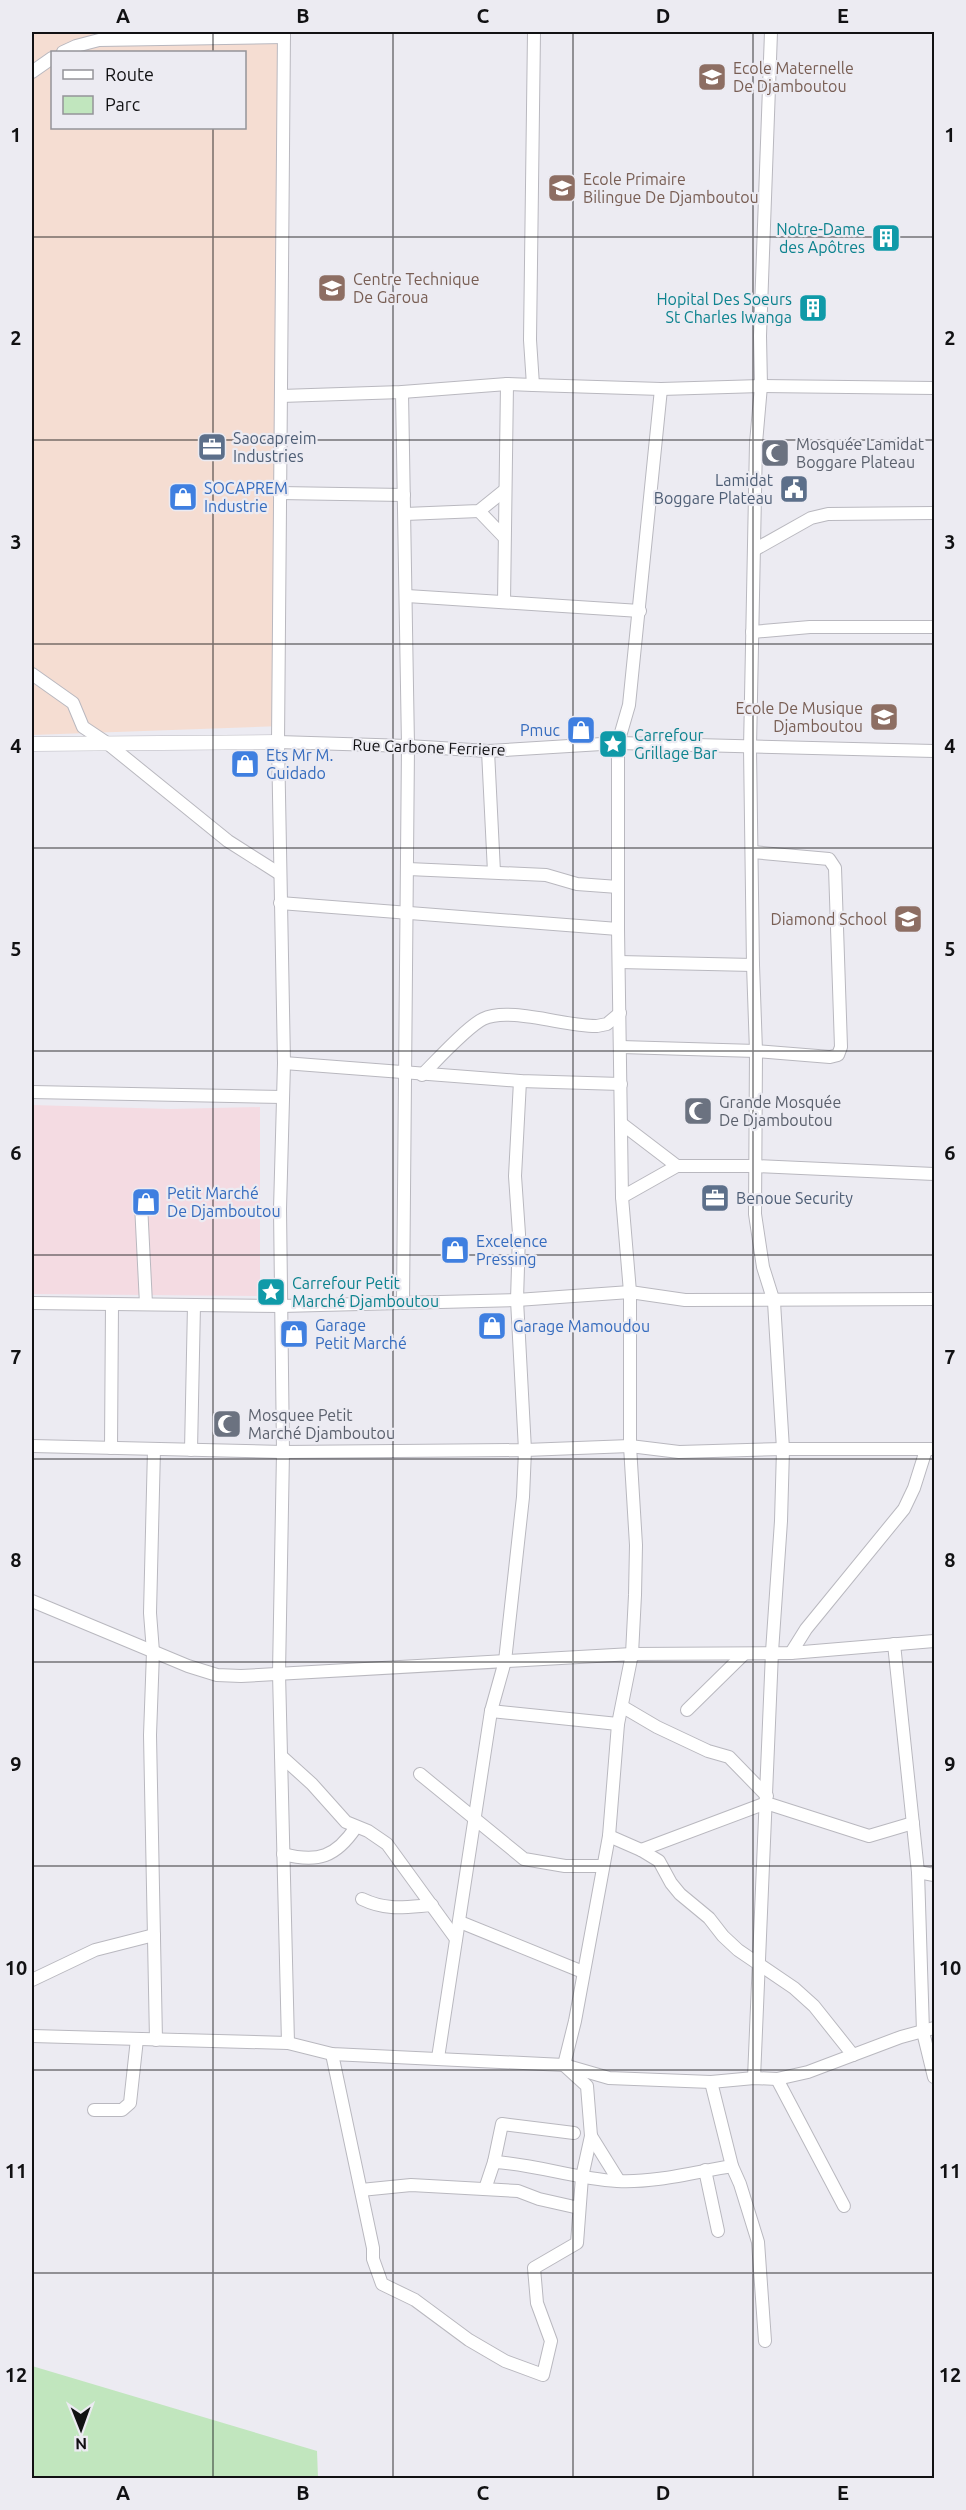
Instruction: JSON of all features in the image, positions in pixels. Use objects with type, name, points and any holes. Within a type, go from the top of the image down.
[{"type":"street","points":[[533,385],[530,340],[534,32]]},
{"type":"street","points":[[754,2078],[783,1449],[774,1302],[763,1267],[757,1225],[754,1166],[756,1051],[750,748],[756,443],[761,386],[760,336],[771,32]]},
{"type":"street","points":[[65,51],[99,40],[284,34],[278,742],[284,1064],[280,1209],[283,1452],[279,1673],[288,2043]]},
{"type":"street","points":[[32,72],[51,59]]},
{"type":"street","points":[[504,602],[503,536],[507,384]]},
{"type":"street","points":[[281,396],[402,392],[507,384],[661,389],[761,386],[934,388]]},
{"type":"street","points":[[564,2065],[575,2021],[609,1836],[618,1724],[632,1654],[636,1545],[630,1446],[630,1292],[622,1197],[618,743],[629,705],[661,389]]},
{"type":"street","points":[[402,392],[408,746],[403,1303]]},
{"type":"street","points":[[405,514],[480,511],[505,490]]},
{"type":"street","points":[[279,493],[404,495]]},
{"type":"street","points":[[480,511],[503,536]]},
{"type":"street","points":[[754,550],[811,518],[828,514],[934,513]]},
{"type":"street","points":[[407,596],[640,611]]},
{"type":"street","points":[[752,632],[810,627],[934,627]]},
{"type":"street","points":[[32,674],[73,703],[83,727],[107,743],[228,841],[280,874]]},
{"type":"street","name":"Rue Carbone Ferriere","points":[[32,744],[278,742],[488,751],[618,743],[934,751]]},
{"type":"street","points":[[488,751],[494,872]]},
{"type":"street","points":[[621,1047],[756,1051],[830,1057],[838,1055],[841,1047],[835,868],[829,859],[814,856],[752,852]]},
{"type":"street","points":[[408,869],[546,875],[577,884],[618,887]]},
{"type":"street","points":[[280,903],[618,929]]},
{"type":"street","points":[[619,962],[753,965]]},
{"type":"street","points":[[422,1075],[475,1024],[486,1018],[508,1015],[597,1026],[607,1024],[620,1012]]},
{"type":"street","points":[[284,1064],[520,1082],[621,1084]]},
{"type":"street","points":[[438,2058],[491,1711],[505,1661],[523,1497],[525,1450],[517,1299],[519,1234],[515,1176],[520,1082]]},
{"type":"street","points":[[32,1092],[283,1097]]},
{"type":"street","points":[[622,1124],[677,1166]]},
{"type":"street","points":[[622,1197],[677,1166],[754,1166],[934,1174]]},
{"type":"street","points":[[141,1204],[146,1304]]},
{"type":"street","points":[[32,1303],[281,1306],[517,1299],[630,1292],[685,1300],[774,1302],[934,1299]]},
{"type":"street","points":[[111,1448],[112,1304]]},
{"type":"street","points":[[191,1450],[194,1305]]},
{"type":"street","points":[[32,1446],[283,1452],[525,1450],[630,1446],[679,1452],[930,1449],[904,1509],[806,1629],[790,1653]]},
{"type":"street","points":[[154,1449],[150,1613],[153,1652],[150,1735],[156,2040]]},
{"type":"street","points":[[32,1600],[153,1652],[217,1675],[241,1676],[632,1654],[790,1653],[934,1641]]},
{"type":"street","points":[[894,1644],[918,1872],[934,2077]]},
{"type":"street","points":[[687,1710],[744,1654]]},
{"type":"street","points":[[623,1707],[657,1727],[708,1751],[729,1757],[766,1799],[868,1836],[913,1823]]},
{"type":"street","points":[[491,1711],[618,1724]]},
{"type":"street","points":[[281,1756],[312,1784],[346,1822],[378,1837],[387,1844],[456,1939]]},
{"type":"street","points":[[420,1774],[524,1859],[565,1866],[603,1866]]},
{"type":"street","points":[[641,1850],[766,1799]]},
{"type":"street","points":[[283,1854],[302,1859],[320,1857],[335,1851],[356,1827]]},
{"type":"street","points":[[609,1836],[659,1861],[680,1894],[709,1918],[738,1950],[794,1988],[814,2006],[853,2055]]},
{"type":"street","points":[[918,1872],[934,1875]]},
{"type":"street","points":[[362,1899],[378,1907],[388,1908],[432,1905]]},
{"type":"street","points":[[460,1922],[583,1972]]},
{"type":"street","points":[[32,1980],[95,1950],[154,1935]]},
{"type":"street","points":[[32,2036],[288,2043],[332,2054],[564,2065],[609,2078],[711,2082],[754,2078],[777,2079],[808,2072],[929,2030]]},
{"type":"street","points":[[94,2110],[122,2110],[130,2103],[137,2039]]},
{"type":"street","points":[[332,2054],[373,2248],[373,2259],[382,2284],[415,2300],[469,2340],[505,2361],[543,2375],[551,2340],[537,2303],[534,2268],[577,2243],[582,2177],[591,2136],[587,2086],[564,2065]]},
{"type":"street","points":[[777,2079],[844,2206]]},
{"type":"street","points":[[711,2082],[732,2166],[758,2242],[765,2341]]},
{"type":"street","points":[[485,2189],[494,2162],[502,2124],[574,2133]]},
{"type":"street","points":[[591,2136],[619,2181]]},
{"type":"street","points":[[494,2162],[518,2163],[582,2177],[619,2181],[655,2179],[732,2166]]},
{"type":"street","points":[[705,2170],[718,2231]]},
{"type":"street","points":[[361,2190],[411,2185],[518,2191],[539,2199],[579,2208]]},
{"type":"shaded area","points":[[32,32],[277,32],[282,726],[32,735]]},
{"type":"shaded area","name":"Petit Marché De Djamboutou","points":[[32,1105],[171,1109],[260,1107],[260,1296],[32,1294]]},
{"type":"green space","points":[[32,2366],[317,2451],[318,2478],[32,2478]]},
{"type":"place","name":"Ecole Maternelle De Djamboutou","points":[[712,77]]},
{"type":"place","name":"Ecole Primaire Bilingue De Djamboutou","points":[[562,188]]},
{"type":"place","name":"Notre-Dame des Apôtres","points":[[886,238]]},
{"type":"place","name":"Centre Technique De Garoua","points":[[332,288]]},
{"type":"place","name":"Hopital Des Soeurs St Charles Iwanga","points":[[813,308]]},
{"type":"place","name":"Saocapreim Industries","points":[[212,447]]},
{"type":"place","name":"Mosquée Lamidat Boggare Plateau","points":[[775,453]]},
{"type":"place","name":"Lamidat Boggare Plateau","points":[[794,489]]},
{"type":"place","name":"SOCAPREM Industrie","points":[[183,497]]},
{"type":"place","name":"Ecole De Musique Djamboutou","points":[[884,717]]},
{"type":"place","name":"Pmuc","points":[[581,730]]},
{"type":"place","name":"Carrefour Grillage Bar","points":[[613,744]]},
{"type":"place","name":"Ets Mr M. Guidado","points":[[245,764]]},
{"type":"place","name":"Diamond School","points":[[908,919]]},
{"type":"place","name":"Grande Mosquée De Djamboutou","points":[[698,1111]]},
{"type":"place","name":"Benoue Security","points":[[715,1198]]},
{"type":"place","name":"Petit Marché De Djamboutou","points":[[146,1202]]},
{"type":"place","name":"Excelence Pressing","points":[[455,1250]]},
{"type":"place","name":"Carrefour Petit Marché Djamboutou","points":[[271,1292]]},
{"type":"place","name":"Garage Mamoudou","points":[[492,1326]]},
{"type":"place","name":"Garage Petit Marché","points":[[294,1334]]},
{"type":"place","name":"Mosquee Petit Marché Djamboutou","points":[[227,1424]]}]
